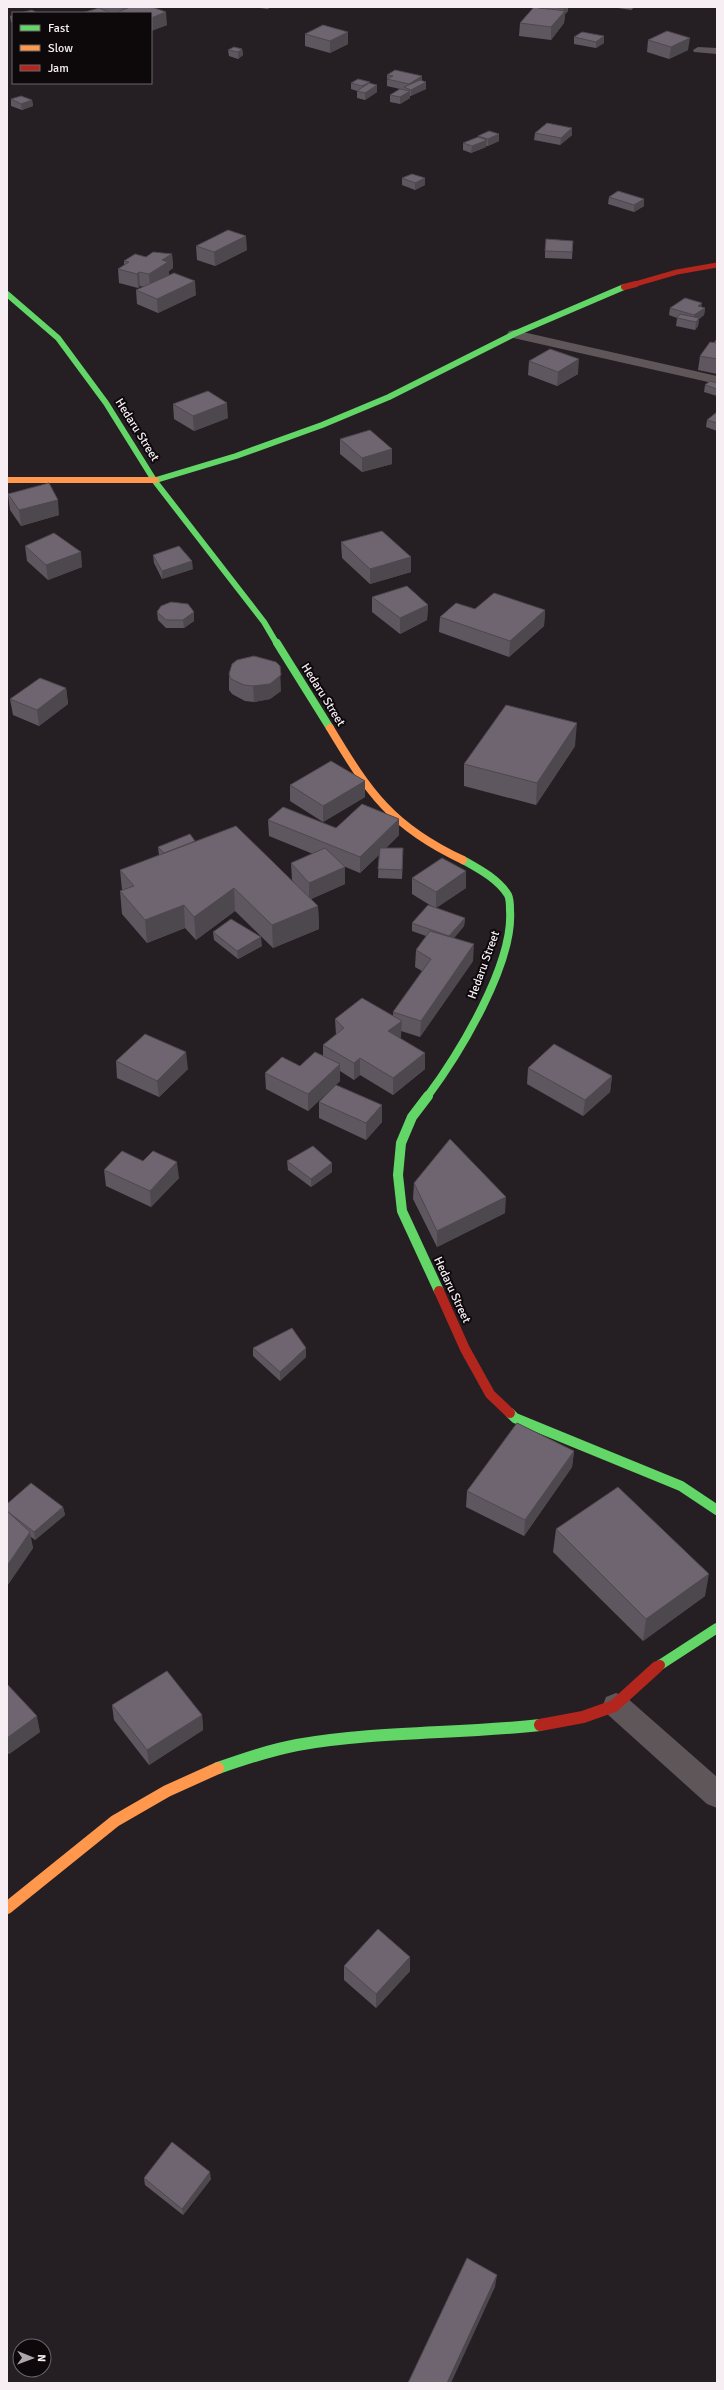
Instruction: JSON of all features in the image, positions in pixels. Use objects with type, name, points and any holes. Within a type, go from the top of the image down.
[{"type":"street","points":[[698,50],[717,51]]},
{"type":"street","points":[[7,480],[154,480],[236,456],[322,425],[389,397],[514,334],[618,289],[676,272],[717,265]]},
{"type":"street","name":"Hedaru Street","points":[[7,294],[58,338],[106,403],[154,480],[264,622],[353,766],[387,812],[415,836],[443,852],[470,863],[488,874],[509,896],[511,926],[500,963],[482,1006],[448,1069],[412,1117],[400,1143],[398,1175],[402,1211],[465,1349],[490,1394],[515,1418],[681,1486],[717,1510]]},
{"type":"street","points":[[514,334],[717,380]]},
{"type":"street","points":[[7,1908],[114,1822],[187,1780],[265,1752],[337,1738],[397,1734],[467,1733],[537,1725],[585,1716],[616,1705],[647,1675],[691,1642],[717,1628]]},
{"type":"street","points":[[616,1705],[717,1795]]},
{"type":"building","points":[[119,7],[130,7],[124,9]]},
{"type":"building","points":[[130,7],[152,7],[166,12],[152,18],[152,12],[118,12]]},
{"type":"building","points":[[534,7],[565,11],[551,27],[520,23]]},
{"type":"building","points":[[543,7],[550,8],[538,8]]},
{"type":"building","points":[[554,7],[565,7],[563,9]]},
{"type":"building","points":[[99,8],[109,12],[85,12]]},
{"type":"building","points":[[32,10],[35,12],[24,12]]},
{"type":"building","points":[[323,25],[348,32],[330,41],[305,34]]},
{"type":"building","points":[[667,31],[690,38],[671,47],[648,40]]},
{"type":"building","points":[[582,32],[604,36],[596,42],[574,37]]},
{"type":"building","points":[[234,47],[242,49],[238,52],[228,50]]},
{"type":"building","points":[[395,70],[422,76],[409,84],[387,79],[393,76],[387,75]]},
{"type":"building","points":[[358,79],[370,82],[362,86],[351,83]]},
{"type":"building","points":[[420,80],[426,82],[411,90],[404,87]]},
{"type":"building","points":[[369,83],[377,85],[365,93],[357,91]]},
{"type":"building","points":[[400,89],[410,91],[400,97],[390,95]]},
{"type":"building","points":[[21,96],[32,100],[21,104],[11,99]]},
{"type":"building","points":[[547,123],[572,128],[561,138],[535,133]]},
{"type":"building","points":[[489,131],[499,134],[488,139],[478,136]]},
{"type":"building","points":[[478,137],[487,140],[472,146],[463,143]]},
{"type":"building","points":[[412,174],[425,178],[415,183],[402,178]]},
{"type":"building","points":[[618,191],[644,199],[634,205],[609,197]]},
{"type":"building","points":[[228,230],[246,236],[214,252],[196,246]]},
{"type":"building","points":[[546,239],[573,241],[572,252],[545,251]]},
{"type":"building","points":[[153,252],[172,254],[162,260],[168,262],[149,274],[139,272],[137,274],[118,269],[129,262],[124,261],[135,254],[146,257]]},
{"type":"building","points":[[174,273],[195,281],[157,299],[136,290]]},
{"type":"building","points":[[685,298],[702,303],[698,306],[705,308],[694,315],[670,308]]},
{"type":"building","points":[[680,314],[699,318],[696,322],[677,318]]},
{"type":"building","points":[[710,342],[717,343],[717,359],[700,356]]},
{"type":"building","points":[[550,349],[579,359],[558,372],[529,361]]},
{"type":"building","points":[[710,381],[717,383],[717,389],[705,385]]},
{"type":"building","points":[[208,391],[227,403],[193,416],[173,404]]},
{"type":"building","points":[[717,412],[717,423],[707,420]]},
{"type":"building","points":[[370,430],[392,449],[362,458],[340,439]]},
{"type":"building","points":[[49,483],[58,500],[19,510],[8,494]]},
{"type":"building","points":[[382,531],[411,557],[370,569],[341,542]]},
{"type":"building","points":[[54,533],[81,552],[46,565],[25,546]]},
{"type":"building","points":[[179,546],[192,561],[162,571],[153,555]]},
{"type":"building","points":[[407,586],[428,605],[400,618],[372,597]]},
{"type":"building","points":[[494,593],[545,610],[510,641],[440,617],[456,603],[475,609]]},
{"type":"building","points":[[171,602],[188,604],[194,612],[183,620],[166,620],[157,612],[161,606]]},
{"type":"building","points":[[254,656],[276,662],[280,666],[281,675],[270,684],[253,686],[244,685],[231,679],[229,674],[232,664],[237,660]]},
{"type":"building","points":[[40,678],[66,688],[37,710],[10,699]]},
{"type":"building","points":[[506,705],[577,723],[537,783],[464,764]]},
{"type":"building","points":[[331,761],[365,781],[323,806],[290,785]]},
{"type":"building","points":[[362,804],[399,819],[360,857],[268,820],[283,807],[336,828]]},
{"type":"building","points":[[236,826],[318,906],[272,925],[234,888],[194,917],[184,905],[145,920],[120,891],[134,886],[120,870]]},
{"type":"building","points":[[190,834],[195,841],[164,853],[158,847]]},
{"type":"building","points":[[325,848],[345,867],[309,883],[291,863]]},
{"type":"building","points":[[380,848],[403,848],[402,870],[378,869]]},
{"type":"building","points":[[442,858],[466,871],[436,892],[412,878]]},
{"type":"building","points":[[428,905],[465,918],[449,936],[412,923]]},
{"type":"building","points":[[231,919],[261,937],[237,951],[213,932]]},
{"type":"building","points":[[430,931],[474,944],[421,1021],[393,1012],[431,959],[416,950]]},
{"type":"building","points":[[362,998],[402,1021],[388,1031],[425,1053],[393,1078],[360,1058],[354,1063],[323,1045],[344,1028],[335,1019]]},
{"type":"building","points":[[145,1034],[186,1052],[157,1081],[116,1061]]},
{"type":"building","points":[[554,1044],[612,1076],[585,1100],[528,1068]]},
{"type":"building","points":[[315,1052],[340,1064],[308,1094],[265,1073],[282,1057],[300,1066]]},
{"type":"building","points":[[336,1085],[382,1105],[366,1123],[319,1102]]},
{"type":"building","points":[[450,1139],[506,1197],[437,1231],[414,1183]]},
{"type":"building","points":[[313,1146],[332,1163],[311,1179],[287,1161]]},
{"type":"building","points":[[122,1151],[143,1161],[153,1151],[177,1162],[150,1191],[104,1170]]},
{"type":"building","points":[[292,1328],[306,1348],[280,1372],[253,1348]]},
{"type":"building","points":[[517,1423],[574,1451],[525,1520],[467,1491]]},
{"type":"building","points":[[31,1483],[63,1507],[34,1532],[7,1511],[7,1504]]},
{"type":"building","points":[[618,1487],[709,1574],[646,1619],[556,1529]]},
{"type":"building","points":[[7,1511],[30,1532],[7,1566]]},
{"type":"building","points":[[167,1671],[202,1715],[147,1750],[112,1705]]},
{"type":"building","points":[[7,1684],[37,1716],[7,1738]]},
{"type":"building","points":[[378,1929],[410,1957],[376,1994],[344,1966]]},
{"type":"building","points":[[172,2142],[210,2172],[182,2209],[144,2178]]},
{"type":"building","points":[[467,2258],[497,2275],[447,2383],[408,2383]]},
{"type":"traffic: fast","points":[[156,480],[236,456],[322,425],[389,397],[514,334],[624,287]]},
{"type":"traffic: fast","points":[[7,294],[58,338],[106,403],[154,480],[264,622],[330,728]]},
{"type":"traffic: fast","points":[[439,1291],[402,1211],[398,1175],[401,1143],[412,1117],[448,1069],[482,1006],[500,963],[511,926],[509,896],[488,874],[463,860]]},
{"type":"traffic: fast","points":[[510,1413],[515,1418],[681,1486],[717,1510]]},
{"type":"traffic: fast","points":[[660,1665],[717,1628]]},
{"type":"traffic: fast","points":[[218,1768],[257,1754],[297,1745],[337,1739],[459,1732],[540,1725]]},
{"type":"traffic: slow","points":[[7,480],[156,480]]},
{"type":"traffic: slow","points":[[330,728],[357,771],[384,807],[418,836],[438,849],[463,860]]},
{"type":"traffic: slow","points":[[7,1908],[115,1821],[167,1791],[218,1768]]},
{"type":"traffic: jam","points":[[624,287],[677,272],[717,265]]},
{"type":"traffic: jam","points":[[439,1291],[465,1349],[490,1394],[510,1413]]},
{"type":"traffic: jam","points":[[540,1725],[583,1717],[614,1706],[622,1701],[660,1665]]}]
